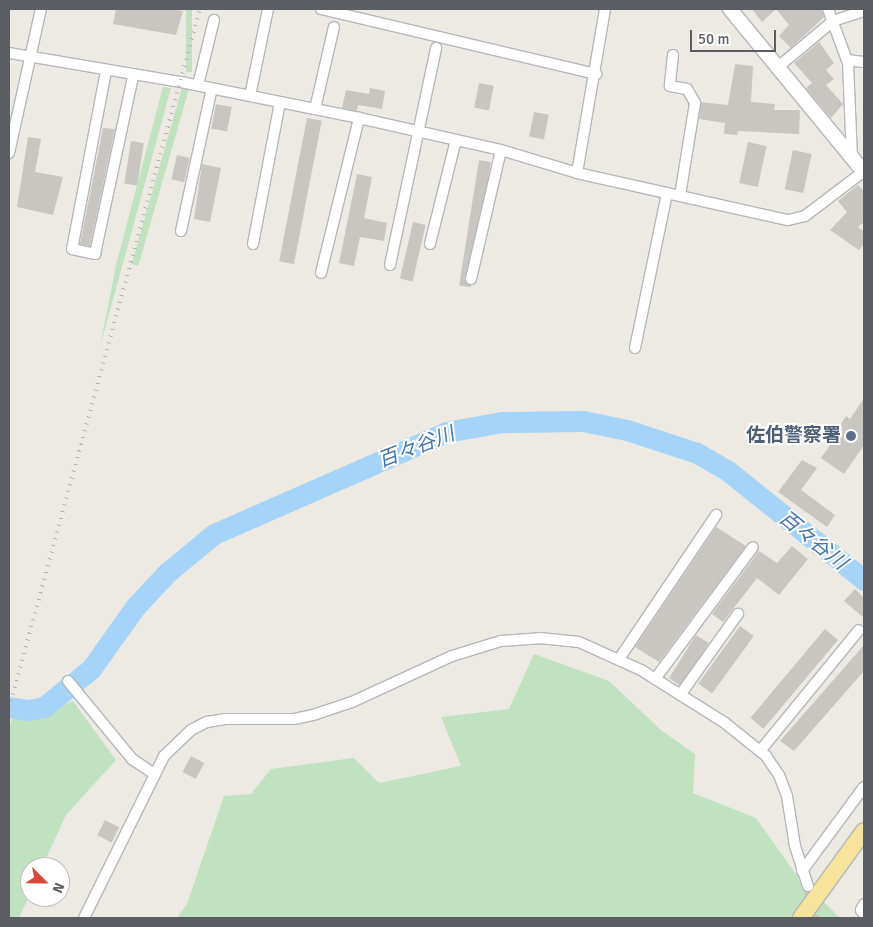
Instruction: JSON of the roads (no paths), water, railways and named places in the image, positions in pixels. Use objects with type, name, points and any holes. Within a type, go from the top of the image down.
[{"type":"highway","points":[[801,918],[864,832]]},
{"type":"main road","points":[[730,9],[864,172]]},
{"type":"street","points":[[9,154],[41,9]]},
{"type":"street","points":[[250,96],[268,9]]},
{"type":"street","points":[[321,9],[596,74]]},
{"type":"street","points":[[577,173],[596,74],[605,9]]},
{"type":"street","points":[[828,9],[847,60],[852,157]]},
{"type":"street","points":[[778,67],[833,21],[864,11]]},
{"type":"street","points":[[198,85],[214,20]]},
{"type":"street","points":[[315,109],[334,27]]},
{"type":"street","points":[[390,265],[436,48]]},
{"type":"street","points":[[9,53],[133,76],[198,85],[418,130],[501,150],[577,173],[788,220],[805,216],[864,172]]},
{"type":"street","points":[[673,55],[670,86],[687,89],[695,103],[680,196]]},
{"type":"street","points":[[847,60],[864,62]]},
{"type":"street","points":[[106,71],[72,249],[95,254],[133,76]]},
{"type":"street","points":[[181,231],[212,88]]},
{"type":"street","points":[[253,244],[280,103]]},
{"type":"street","points":[[321,273],[359,118]]},
{"type":"street","points":[[430,244],[456,140]]},
{"type":"street","points":[[471,279],[501,150]]},
{"type":"street","points":[[635,348],[667,193]]},
{"type":"street","points":[[619,659],[716,515]]},
{"type":"street","points":[[655,679],[753,547]]},
{"type":"street","points":[[680,694],[738,614]]},
{"type":"street","points":[[760,751],[859,630]]},
{"type":"street","points":[[84,918],[154,774],[175,743],[207,722],[313,715],[352,702],[452,656],[501,641],[540,638],[579,642],[619,659],[680,694],[760,751],[779,776],[787,796],[802,871],[808,886]]},
{"type":"street","points":[[68,681],[80,700],[132,759],[154,774]]},
{"type":"street","points":[[802,871],[864,787]]},
{"type":"street","points":[[864,904],[860,910],[864,914]]},
{"type":"waterway","name":"百々谷川","points":[[9,707],[29,710],[44,707],[91,669],[135,607],[168,572],[214,534],[446,432],[503,422],[583,421],[627,430],[697,453],[728,471],[864,580]]},
{"type":"tunnel","points":[[808,886],[814,918]]},
{"type":"railway","points":[[9,708],[200,9]]},
{"type":"place","name":"佐伯警察署","points":[[851,436]]}]
